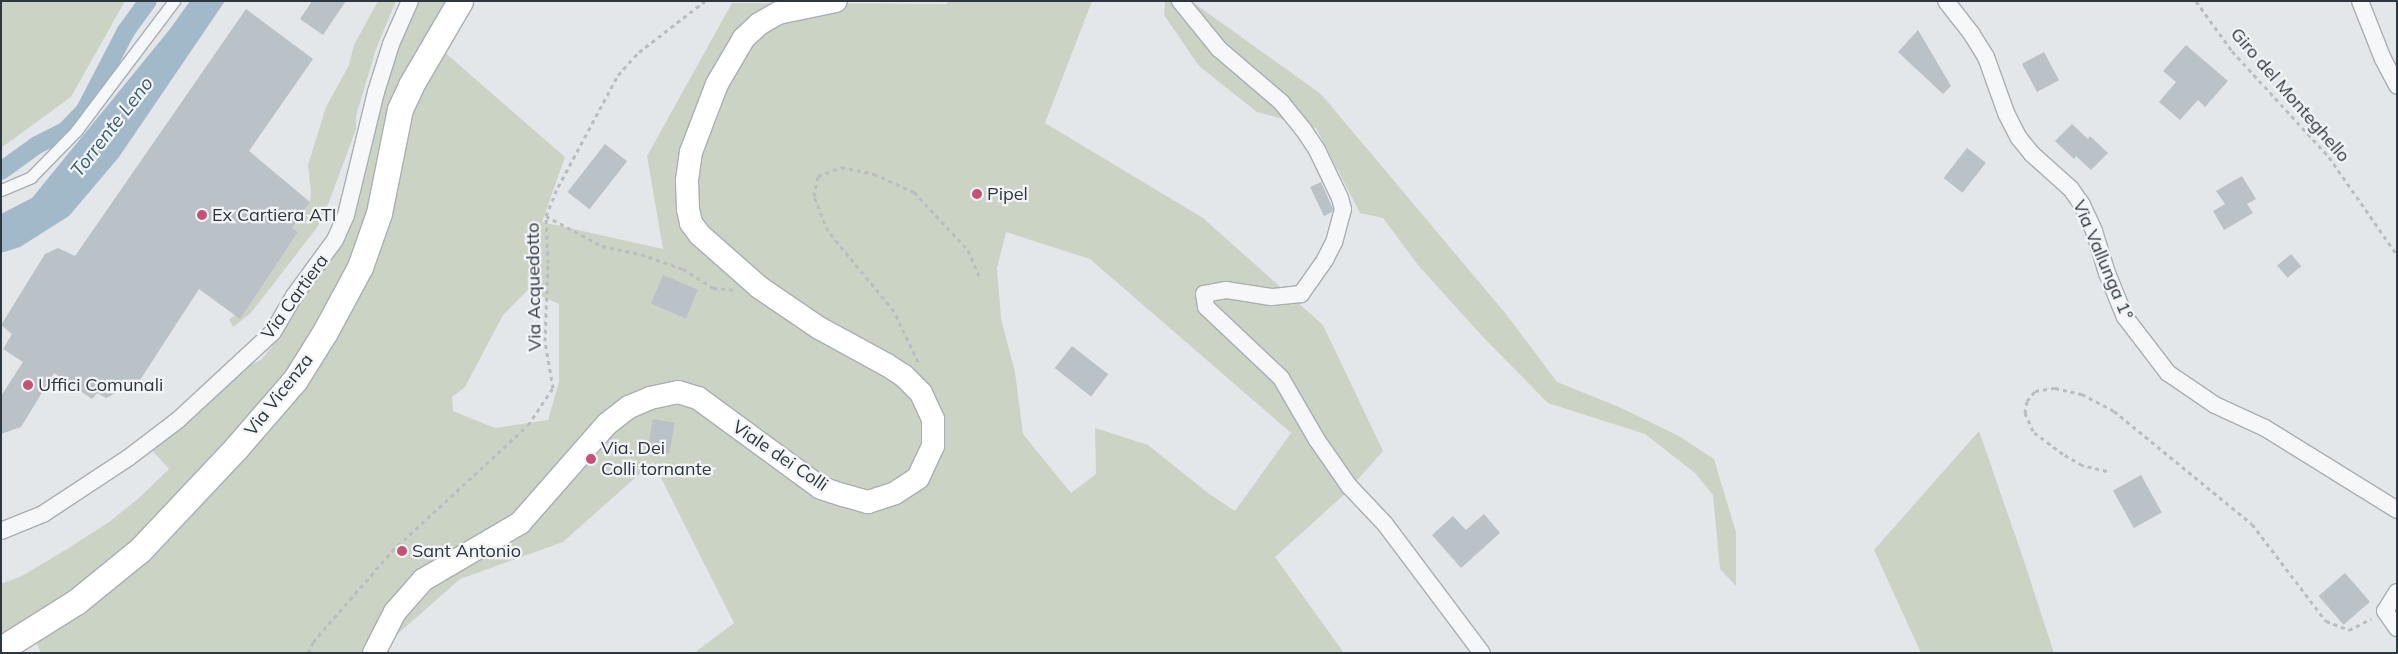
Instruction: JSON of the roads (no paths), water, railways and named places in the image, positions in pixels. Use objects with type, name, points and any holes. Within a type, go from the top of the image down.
[{"type":"main road","name":"Via Vicenza","points":[[1,648],[76,602],[140,550],[236,448],[304,367],[340,305],[369,244],[379,213],[400,109],[411,86],[460,1]]},
{"type":"main road","name":"Viale dei Colli","points":[[374,653],[395,612],[423,580],[459,557],[509,531],[520,523],[607,424],[629,407],[650,398],[678,392],[698,398],[821,488],[868,502],[895,493],[918,478],[932,446],[933,419],[921,393],[904,376],[819,328],[759,287],[700,234],[691,223],[688,209],[687,180],[691,152],[717,84],[744,38],[759,24],[778,13],[836,1]]},
{"type":"street","points":[[1,190],[31,177],[76,131],[174,1]]},
{"type":"street","name":"Via Cartiera","points":[[1,531],[43,514],[128,458],[178,420],[273,332],[294,296],[335,240],[346,215],[376,92],[391,44],[410,1]]},
{"type":"street","points":[[1180,1],[1219,49],[1281,102],[1303,129],[1318,150],[1340,198],[1343,209],[1334,242],[1325,260],[1301,294],[1271,297],[1226,290],[1204,294],[1206,307],[1282,378],[1317,440],[1349,486],[1385,524],[1482,653]]},
{"type":"street","name":"Via Vallunga 1°","points":[[1946,1],[1966,25],[1986,57],[2006,113],[2019,138],[2032,154],[2071,189],[2082,205],[2094,230],[2107,273],[2125,317],[2168,373],[2215,405],[2265,428],[2397,510]]},
{"type":"street","points":[[2360,1],[2382,60],[2397,85]]},
{"type":"street","points":[[2397,592],[2385,611],[2397,628]]},
{"type":"water","name":"Torrente Leno","points":[[190,1],[225,1],[119,157],[69,216],[20,247],[1,253],[1,214],[32,198],[170,29]]},
{"type":"waterway","points":[[1,171],[37,145],[65,131],[85,110],[126,31],[148,1]]},
{"type":"place","name":"Pipel","points":[[977,194]]},
{"type":"place","name":"Ex Cartiera ATI","points":[[202,215]]},
{"type":"place","name":"Uffici Comunali","points":[[28,385]]},
{"type":"place","name":"Via. Dei Colli tornante","points":[[591,459]]},
{"type":"place","name":"Sant Antonio","points":[[402,551]]}]
